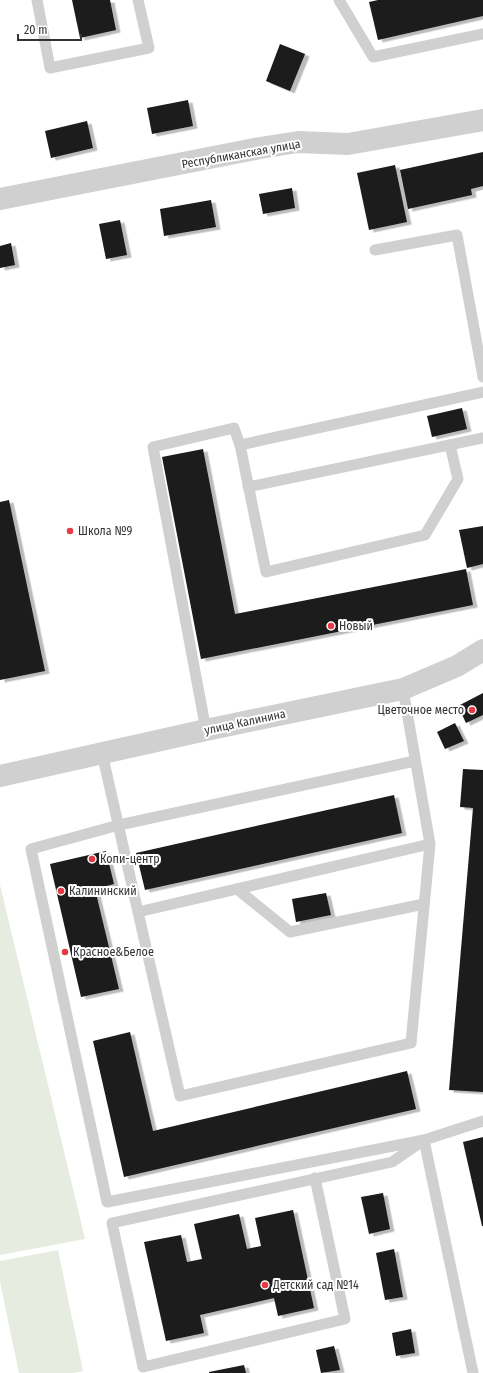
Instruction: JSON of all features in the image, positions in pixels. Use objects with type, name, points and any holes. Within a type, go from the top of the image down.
[{"type":"street","name":"Республиканская улица","points":[[0,199],[260,148],[298,142],[348,144],[483,120]]},
{"type":"street","name":"улица Калинина","points":[[0,776],[206,730],[403,689],[457,666],[483,650]]},
{"type":"lane","points":[[37,0],[50,68],[149,48],[138,0]]},
{"type":"lane","points":[[339,0],[373,58],[483,34]]},
{"type":"lane","points":[[375,250],[457,235],[483,377]]},
{"type":"lane","points":[[240,445],[483,392]]},
{"type":"lane","points":[[206,730],[153,447],[234,428],[240,445],[266,572],[425,535],[458,479],[450,445]]},
{"type":"lane","points":[[248,487],[483,438]]},
{"type":"lane","points":[[102,753],[180,1096],[411,1043],[430,844],[403,689]]},
{"type":"lane","points":[[415,761],[119,825],[31,849],[107,1202],[424,1140],[483,1121]]},
{"type":"lane","points":[[138,912],[430,844]]},
{"type":"lane","points":[[237,889],[290,932],[424,904]]},
{"type":"lane","points":[[315,1178],[346,1319],[144,1367],[112,1223],[315,1178],[392,1162],[424,1140]]},
{"type":"lane","points":[[424,1140],[473,1373]]},
{"type":"shaded area","points":[[0,885],[85,1239],[0,1255]]},
{"type":"shaded area","points":[[58,1250],[83,1371],[73,1373],[19,1373],[0,1282],[0,1261]]},
{"type":"building","points":[[72,0],[110,0],[116,30],[80,38]]},
{"type":"building","points":[[378,0],[483,0],[483,16],[378,40],[369,2]]},
{"type":"building","points":[[280,44],[305,54],[290,91],[266,81]]},
{"type":"building","points":[[188,100],[193,126],[152,134],[147,108]]},
{"type":"building","points":[[87,121],[93,148],[51,158],[45,131]]},
{"type":"building","points":[[483,152],[483,186],[471,189],[472,195],[408,209],[400,170]]},
{"type":"building","points":[[395,165],[407,222],[369,230],[357,173]]},
{"type":"building","points":[[292,188],[295,208],[263,214],[259,194]]},
{"type":"building","points":[[211,200],[216,227],[164,236],[160,209]]},
{"type":"building","points":[[120,220],[127,255],[106,259],[99,224]]},
{"type":"building","points":[[11,243],[15,265],[0,268],[0,246]]},
{"type":"building","points":[[462,408],[467,429],[432,437],[427,416]]},
{"type":"building","points":[[203,449],[235,614],[466,569],[473,605],[201,659],[162,457]]},
{"type":"building","points":[[9,500],[45,671],[0,680],[0,502]]},
{"type":"building","points":[[483,526],[483,564],[467,568],[459,530]]},
{"type":"building","points":[[483,693],[483,715],[466,723],[458,706]]},
{"type":"building","points":[[455,723],[464,741],[445,749],[437,732]]},
{"type":"building","points":[[463,769],[483,770],[483,1092],[449,1090],[473,808],[460,807]]},
{"type":"building","points":[[394,795],[402,833],[145,890],[136,853]]},
{"type":"building","points":[[106,851],[114,884],[95,889],[119,989],[81,997],[50,864]]},
{"type":"building","points":[[326,893],[331,915],[296,922],[292,899]]},
{"type":"building","points":[[130,1032],[153,1131],[407,1071],[416,1109],[124,1177],[93,1041]]},
{"type":"building","points":[[483,1137],[483,1226],[482,1226],[463,1142]]},
{"type":"building","points":[[383,1193],[390,1229],[369,1234],[361,1197]]},
{"type":"building","points":[[293,1210],[314,1308],[278,1316],[274,1298],[200,1315],[204,1333],[166,1341],[144,1242],[181,1235],[187,1262],[202,1259],[194,1224],[239,1214],[247,1249],[261,1246],[255,1218]]},
{"type":"building","points":[[394,1249],[403,1297],[385,1300],[376,1253]]},
{"type":"building","points":[[411,1329],[415,1353],[396,1356],[392,1333]]},
{"type":"building","points":[[334,1346],[340,1370],[321,1373],[316,1350]]},
{"type":"building","points":[[244,1365],[246,1373],[209,1373],[209,1372]]},
{"type":"place","name":"Школа №9","points":[[70,531]]},
{"type":"place","name":"Новый","points":[[331,626]]},
{"type":"place","name":"Цветочное место","points":[[472,710]]},
{"type":"place","name":"Копи-центр","points":[[92,859]]},
{"type":"place","name":"Калининский","points":[[61,891]]},
{"type":"place","name":"Красное&Белое","points":[[65,952]]},
{"type":"place","name":"Детский сад №14","points":[[265,1285]]}]
